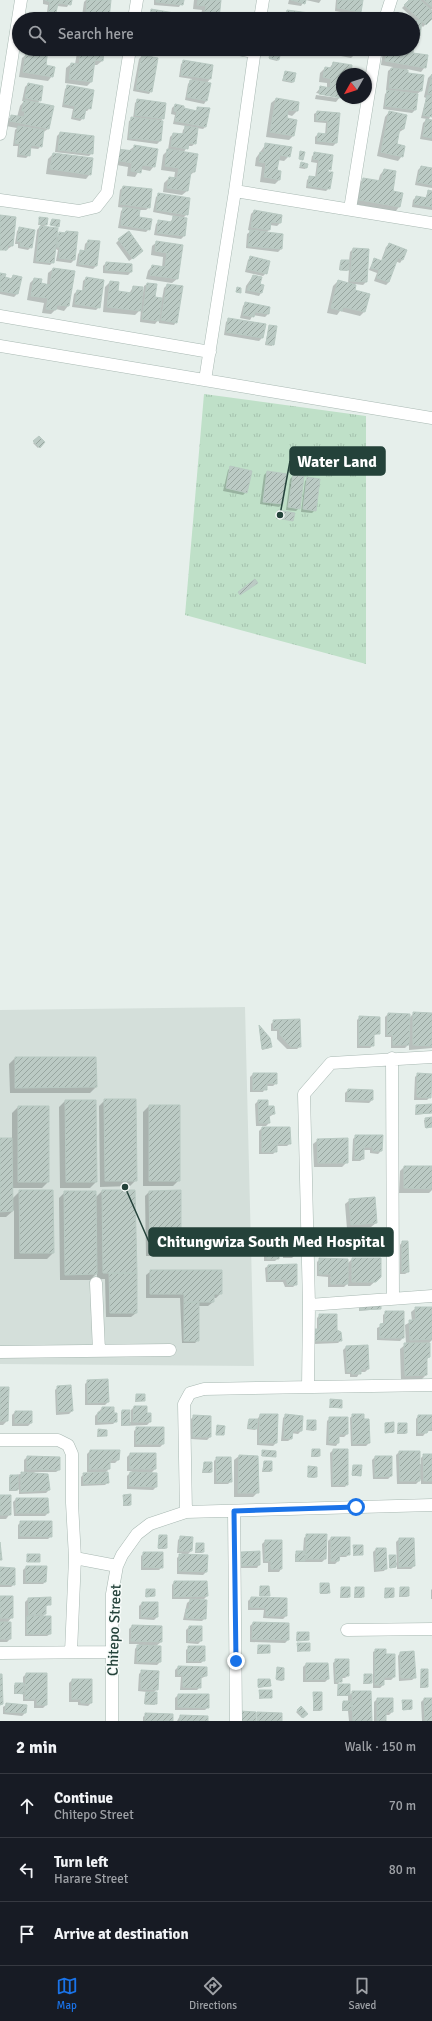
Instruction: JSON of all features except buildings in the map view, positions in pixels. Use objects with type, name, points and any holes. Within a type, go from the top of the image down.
[{"type":"street","points":[[19,12],[21,0]]},
{"type":"street","points":[[135,12],[137,0]]},
{"type":"street","points":[[261,12],[263,0]]},
{"type":"street","points":[[387,12],[391,0]]},
{"type":"street","points":[[0,134],[12,56]]},
{"type":"street","points":[[0,200],[79,211],[96,207],[107,193],[129,56]]},
{"type":"street","points":[[206,380],[235,191],[253,56]]},
{"type":"street","points":[[350,209],[375,56]]},
{"type":"street","points":[[235,191],[432,223]]},
{"type":"street","points":[[0,316],[210,352]]},
{"type":"street","points":[[0,346],[432,418]]},
{"type":"street","points":[[308,1387],[309,1305],[304,1094],[331,1063],[392,1058],[432,1057]]},
{"type":"street","points":[[392,1058],[393,1299]]},
{"type":"street","points":[[96,1283],[99,1351]]},
{"type":"street","points":[[309,1305],[432,1296]]},
{"type":"street","points":[[0,1352],[170,1350]]},
{"type":"street","points":[[186,1512],[184,1404],[186,1397],[190,1393],[204,1389],[432,1385]]},
{"type":"street","points":[[0,1440],[58,1440],[68,1445],[72,1454],[72,1503],[75,1558],[71,1652]]},
{"type":"street","name":"Chitepo Street","points":[[112,1721],[112,1594],[122,1555],[137,1534],[150,1524],[186,1512],[432,1505]]},
{"type":"street","points":[[234,1511],[236,1721]]},
{"type":"street","points":[[75,1558],[118,1566]]},
{"type":"street","points":[[347,1630],[432,1629]]},
{"type":"street","points":[[0,1653],[111,1652]]},
{"type":"shaded area","points":[[245,1007],[254,1366],[0,1364],[0,1010]]},
{"type":"green space","points":[[204,394],[366,416],[366,664],[185,615]]},
{"type":"place","name":"Water Land","points":[[280,515]]},
{"type":"place","name":"Chitungwiza South Med Hospital","points":[[125,1187]]},
{"type":"route","points":[[236,1661],[234,1511],[356,1507]]}]
